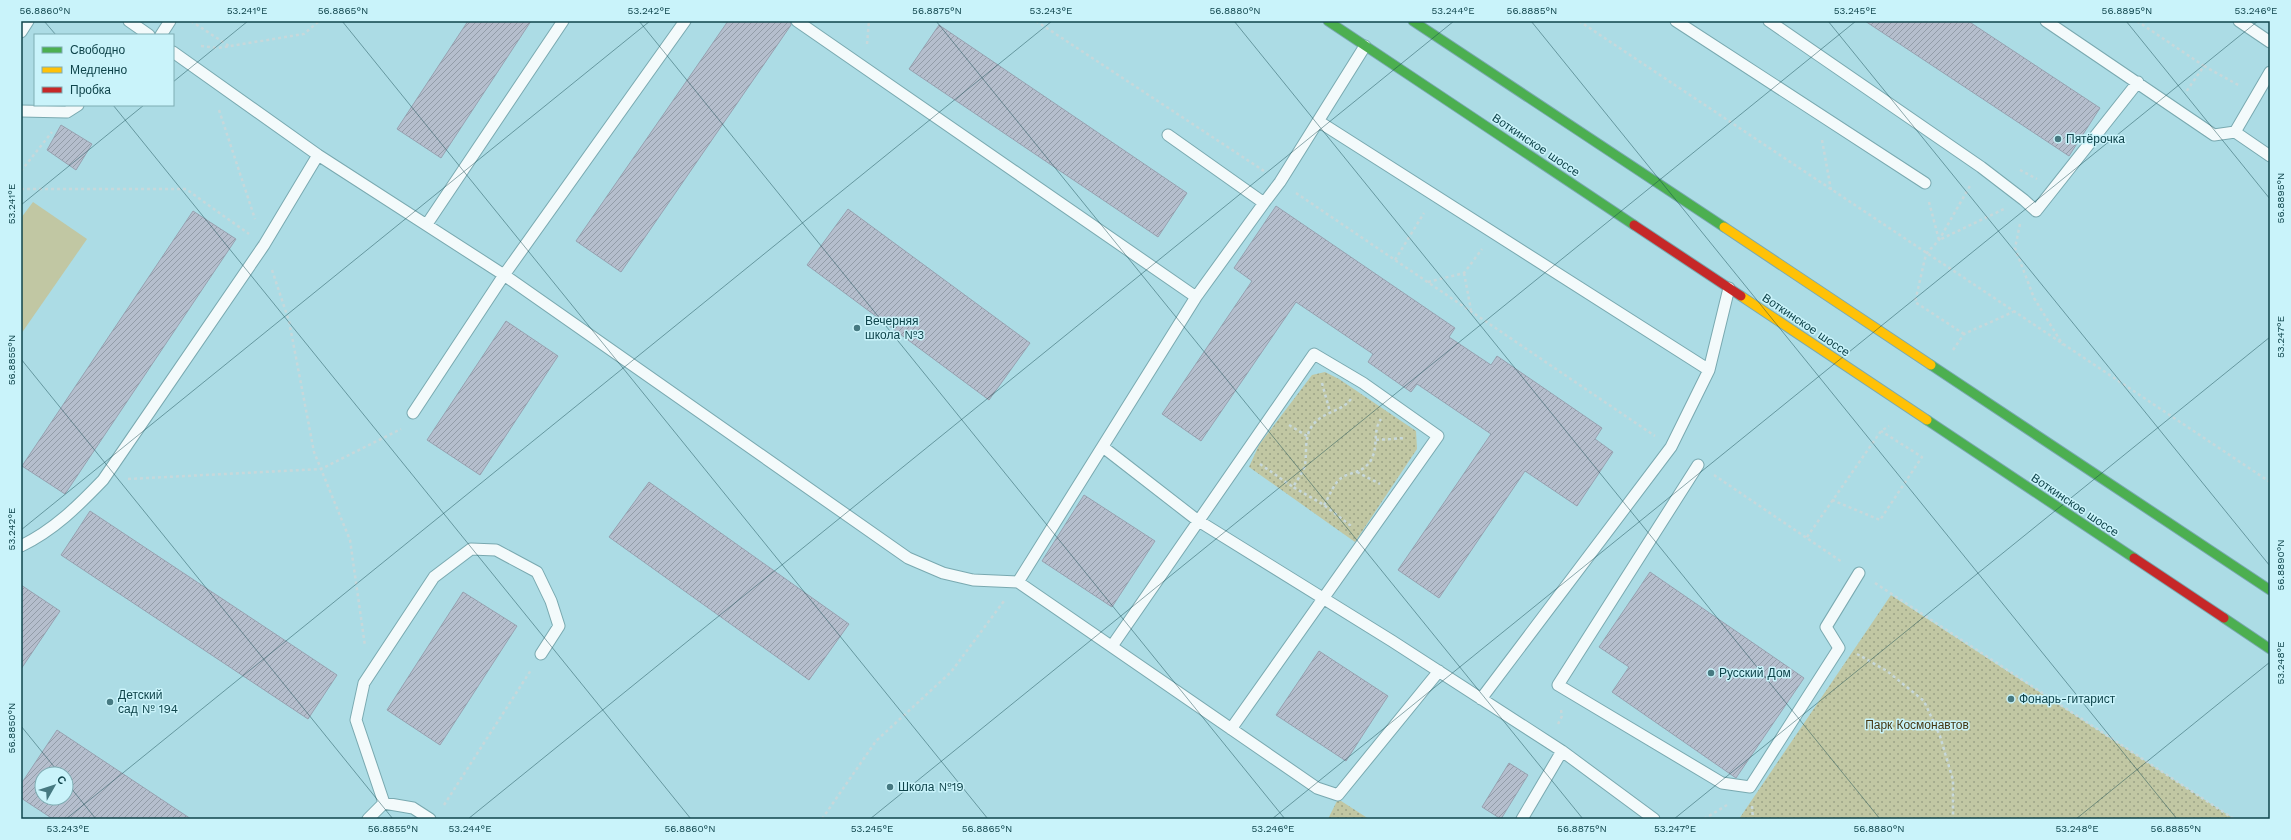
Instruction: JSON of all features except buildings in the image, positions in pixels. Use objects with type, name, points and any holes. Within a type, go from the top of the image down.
[{"type":"main road","name":"Воткинское шоссе","points":[[1328,21],[2270,649]]},
{"type":"main road","points":[[1413,21],[2270,590]]},
{"type":"lane","points":[[21,32],[28,21]]},
{"type":"lane","points":[[129,21],[148,34]]},
{"type":"lane","points":[[162,34],[170,21]]},
{"type":"lane","points":[[426,224],[563,21]]},
{"type":"lane","points":[[413,413],[504,275],[685,21]]},
{"type":"lane","points":[[797,21],[1196,298]]},
{"type":"lane","points":[[1676,21],[1925,183]]},
{"type":"lane","points":[[1769,21],[1981,167],[2024,200],[2036,212],[2138,82]]},
{"type":"lane","points":[[2046,21],[2214,135],[2235,132],[2270,156]]},
{"type":"lane","points":[[2239,21],[2270,42]]},
{"type":"lane","points":[[1018,582],[1196,298],[1264,202],[1280,182],[1365,46]]},
{"type":"lane","points":[[174,53],[318,155],[504,275],[908,558],[943,573],[966,578],[1018,582],[1317,788],[1338,795],[1439,671]]},
{"type":"lane","points":[[2235,132],[2270,72]]},
{"type":"lane","points":[[21,111],[67,112],[76,106]]},
{"type":"lane","points":[[1318,121],[1709,370]]},
{"type":"lane","points":[[1168,135],[1264,202]]},
{"type":"lane","points":[[21,546],[41,536],[71,513],[104,480],[264,245],[318,155]]},
{"type":"lane","points":[[1481,699],[1671,447],[1709,370],[1729,288]]},
{"type":"lane","points":[[1112,646],[1197,520],[1314,354],[1363,383],[1392,403],[1438,436],[1231,729]]},
{"type":"lane","points":[[1103,447],[1197,520],[1439,671],[1562,752],[1654,819]]},
{"type":"lane","points":[[1698,465],[1558,685],[1722,783],[1750,787],[1839,648],[1826,627],[1859,573]]},
{"type":"lane","points":[[384,803],[356,720],[364,683],[434,577],[471,549],[496,550],[537,572],[551,601],[559,626],[540,654]]},
{"type":"lane","points":[[1522,819],[1562,752]]},
{"type":"lane","points":[[368,819],[384,803]]},
{"type":"lane","points":[[384,803],[413,808],[430,819]]},
{"type":"path","points":[[191,21],[230,46]]},
{"type":"path","points":[[195,45],[218,48],[304,34],[319,21]]},
{"type":"path","points":[[1036,21],[1280,182],[1671,447]]},
{"type":"path","points":[[1579,21],[2063,346],[2270,482]]},
{"type":"path","points":[[2137,21],[2204,66],[2257,95]]},
{"type":"path","points":[[2185,95],[2204,66]]},
{"type":"path","points":[[208,77],[289,321],[314,452],[350,540],[369,676]]},
{"type":"path","points":[[21,171],[67,112]]},
{"type":"path","points":[[1818,114],[1831,190]]},
{"type":"path","points":[[2014,166],[2038,180],[2024,200],[2015,248],[2034,298],[2063,346]]},
{"type":"path","points":[[1964,334],[1915,302],[1926,254],[1939,240],[1981,167]]},
{"type":"path","points":[[1925,183],[1939,240]]},
{"type":"path","points":[[21,189],[186,189],[264,245]]},
{"type":"path","points":[[1395,260],[1435,195]]},
{"type":"path","points":[[1939,240],[2024,200]]},
{"type":"path","points":[[1428,282],[1464,274],[1494,232]]},
{"type":"path","points":[[1464,274],[1471,311]]},
{"type":"path","points":[[1293,487],[1304,467],[1307,436],[1312,426],[1327,413],[1344,408],[1363,383]]},
{"type":"path","points":[[1324,505],[1341,478],[1357,472],[1370,461],[1374,452],[1376,426],[1392,403]]},
{"type":"path","points":[[104,480],[321,469],[402,428],[413,413]]},
{"type":"path","points":[[1832,500],[1880,520],[1922,457],[1880,431]]},
{"type":"path","points":[[1244,454],[1293,487],[1324,505],[1367,537]]},
{"type":"path","points":[[1698,465],[1859,573],[2234,819]]},
{"type":"path","points":[[1357,472],[1398,493]]},
{"type":"path","points":[[822,819],[876,741],[951,672],[1018,582]]},
{"type":"path","points":[[1839,648],[1857,654],[1887,671],[1924,701],[1940,736],[1953,780],[1953,819]]},
{"type":"path","points":[[443,806],[540,654]]},
{"type":"path","points":[[1548,744],[1562,716],[1558,685]]},
{"type":"green space","points":[[33,202],[87,239],[21,334],[21,218]]},
{"type":"green space","points":[[1325,372],[1339,379],[1416,431],[1417,449],[1355,542],[1249,467],[1259,445],[1312,375]]},
{"type":"green space","name":"Парк Космонавтов","points":[[1891,595],[2234,819],[1739,819]]},
{"type":"green space","points":[[1338,799],[1369,819],[1328,819]]},
{"type":"traffic: fast","points":[[1328,21],[1634,225]]},
{"type":"traffic: fast","points":[[1413,21],[1724,227]]},
{"type":"traffic: fast","points":[[1931,365],[2270,590]]},
{"type":"traffic: fast","points":[[1927,420],[2134,558]]},
{"type":"traffic: fast","points":[[2224,618],[2270,649]]},
{"type":"traffic: slow","points":[[1724,227],[1931,365]]},
{"type":"traffic: slow","points":[[1741,296],[1927,420]]},
{"type":"traffic: jam","points":[[1634,225],[1741,296]]},
{"type":"traffic: jam","points":[[2134,558],[2224,618]]},
{"type":"place","name":"Пятёрочка","points":[[2058,139]]},
{"type":"place","name":"Вечерняя школа №3","points":[[857,328]]},
{"type":"place","name":"Русский Дом","points":[[1711,673]]},
{"type":"place","name":"Фонарь-гитарист","points":[[2011,699]]},
{"type":"place","name":"Детский сад № 194","points":[[110,702]]},
{"type":"place","name":"Школа №19","points":[[890,787]]}]
